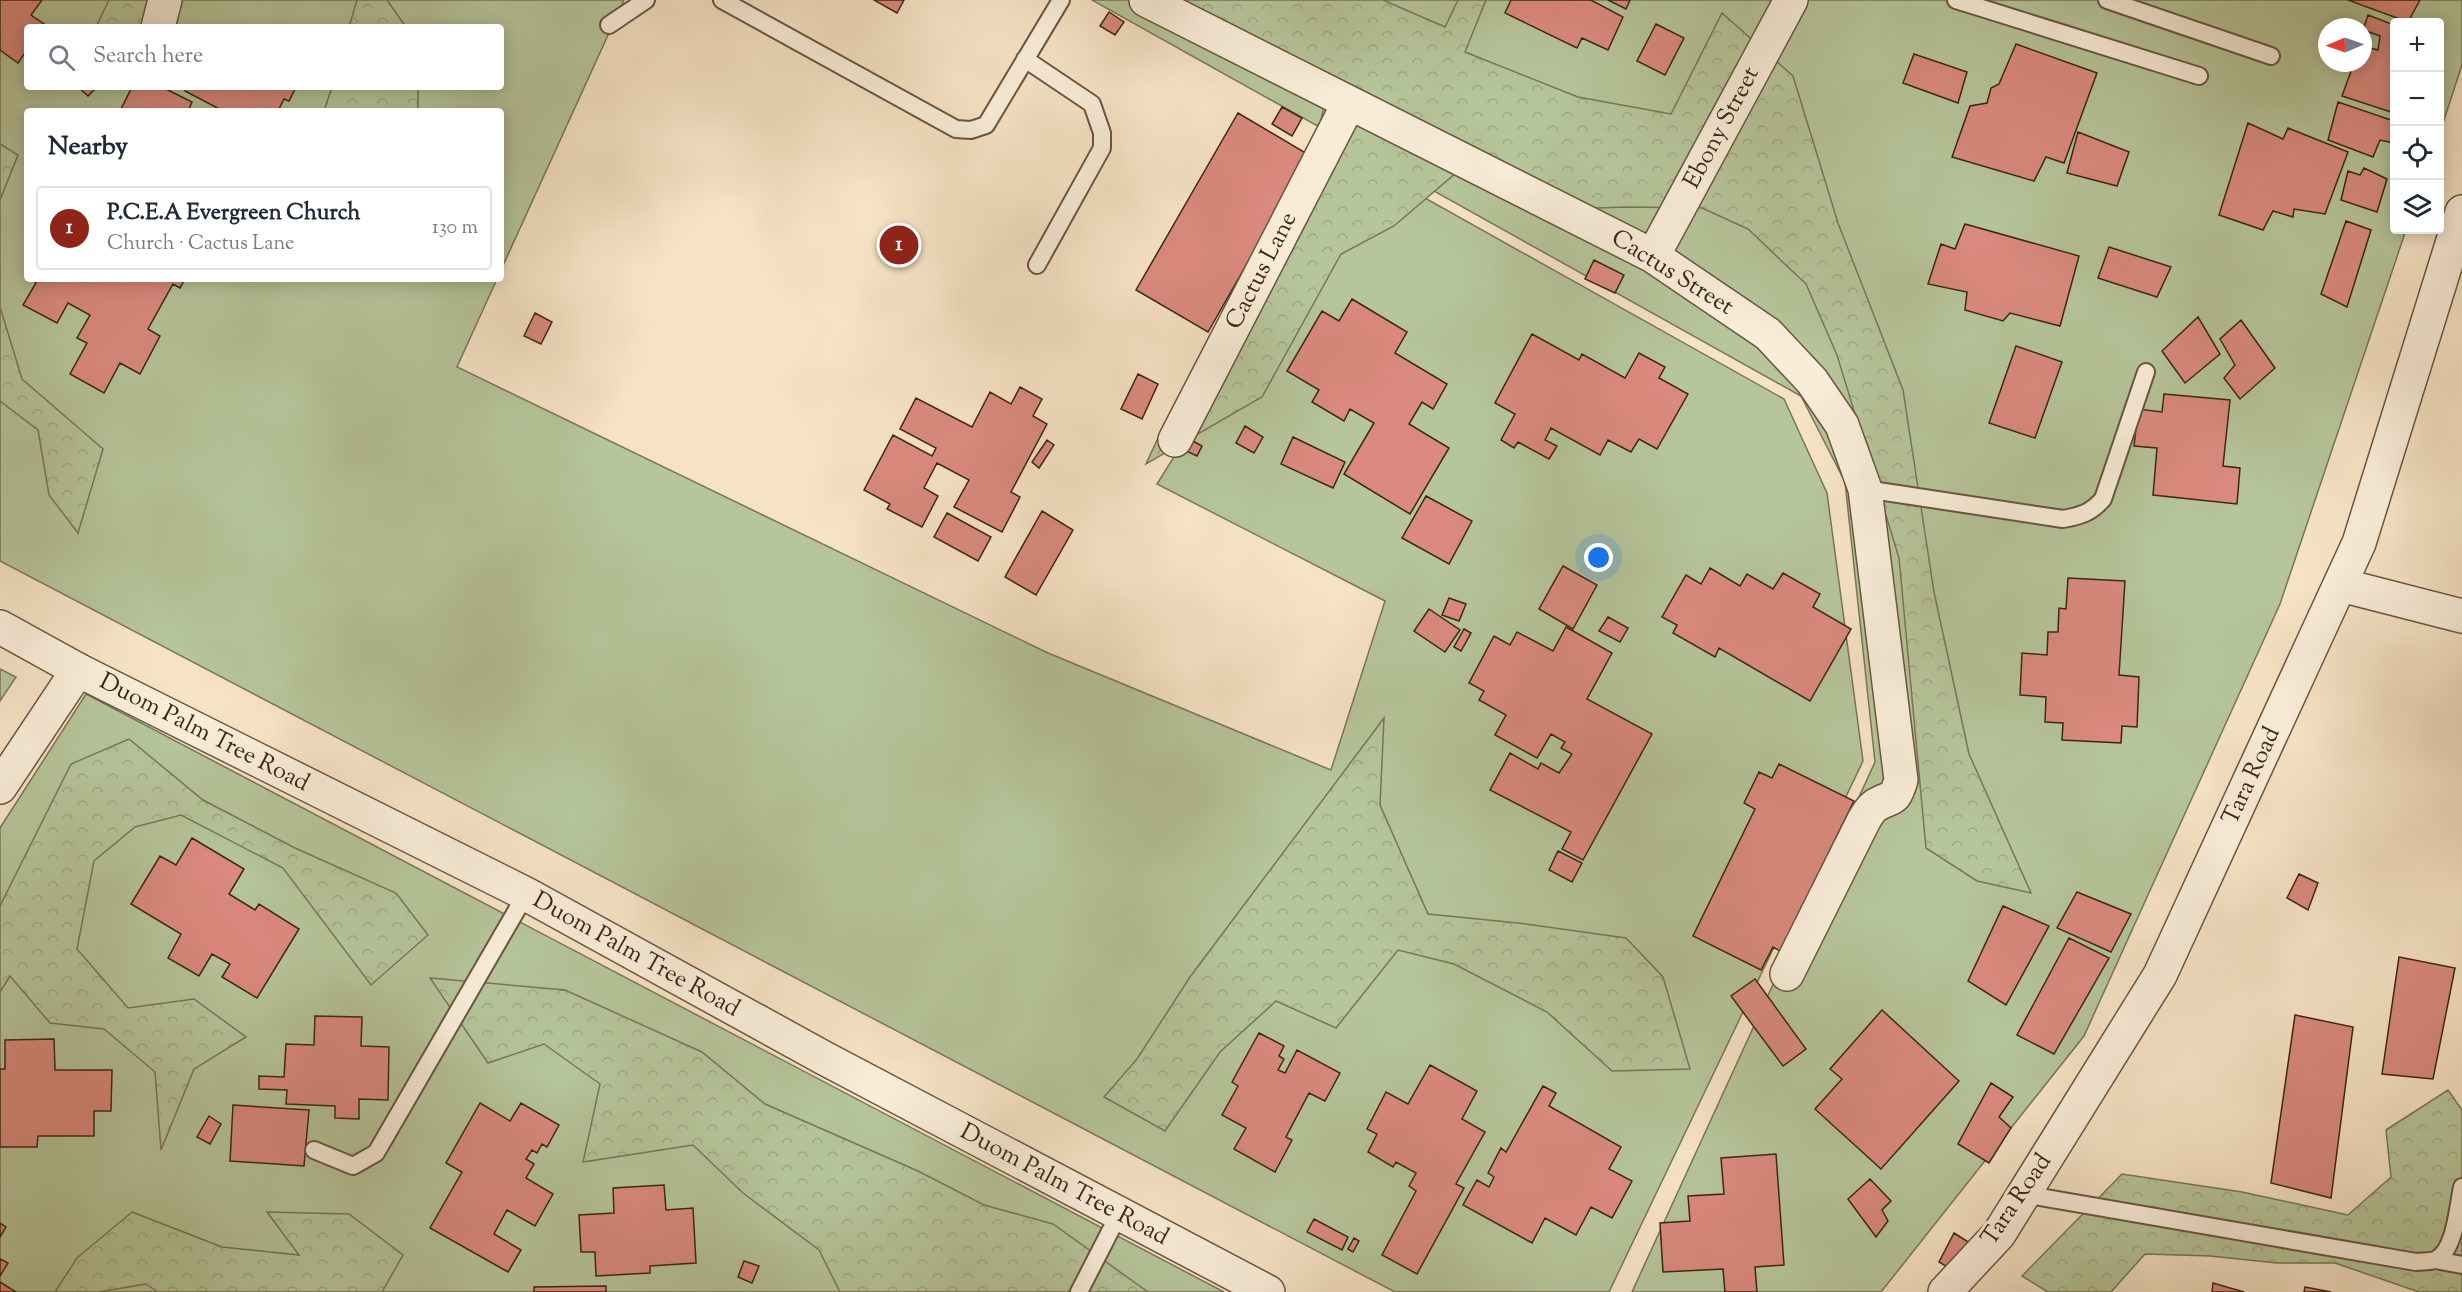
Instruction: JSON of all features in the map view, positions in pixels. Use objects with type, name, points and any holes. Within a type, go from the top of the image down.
[{"type":"street","points":[[159,24],[165,0]]},
{"type":"street","name":"Cactus Street","points":[[1146,0],[1653,256],[1768,334],[1812,381],[1842,425],[1865,489],[1901,780],[1896,794],[1889,801],[1877,805],[1864,820],[1787,974]]},
{"type":"street","name":"Ebony Street","points":[[1653,256],[1791,0]]},
{"type":"street","name":"Cactus Lane","points":[[1175,440],[1349,103]]},
{"type":"street","name":"Tara Road","points":[[1945,1292],[1999,1234],[2160,975],[2359,543],[2462,212]]},
{"type":"street","points":[[2341,585],[2462,616]]},
{"type":"street","name":"Duom Palm Tree Road","points":[[0,627],[78,670],[526,894],[824,1058],[1268,1292]]},
{"type":"street","points":[[0,787],[78,670]]},
{"type":"lane","points":[[609,25],[646,0]]},
{"type":"lane","points":[[722,0],[956,129],[971,130],[986,125],[1061,0]]},
{"type":"lane","points":[[1956,0],[2199,76]]},
{"type":"lane","points":[[2107,0],[2271,56]]},
{"type":"lane","points":[[1025,59],[1092,104],[1102,133],[1102,148],[1037,265]]},
{"type":"lane","points":[[1865,489],[2063,519],[2082,516],[2095,509],[2103,499],[2146,372]]},
{"type":"lane","points":[[314,1150],[353,1166],[376,1153],[526,894]]},
{"type":"lane","points":[[2435,1260],[2444,1252],[2453,1238],[2462,1187]]},
{"type":"lane","points":[[2023,1194],[2416,1262],[2435,1260],[2462,1266]]},
{"type":"lane","points":[[1079,1292],[1119,1214]]},
{"type":"green space","points":[[0,0],[624,0],[504,263],[504,108],[24,108],[24,282],[496,282],[457,367],[1048,653],[1331,770],[1385,601],[1157,484],[1359,161],[1784,399],[1827,493],[1863,761],[1609,1292],[1395,1292],[0,561]]},
{"type":"green space","points":[[109,0],[167,0],[155,24],[97,24]]},
{"type":"green space","points":[[357,0],[387,0],[404,24],[350,24]]},
{"type":"green space","points":[[1092,0],[2462,0],[2462,65],[2444,120],[2444,18],[2390,18],[2390,234],[2405,234],[2280,604],[2084,1036],[1881,1292],[1632,1292],[1875,762],[1845,482],[1801,396]]},
{"type":"green space","points":[[1174,0],[1383,0],[1445,27],[1458,0],[1486,0],[1465,52],[1578,97],[1671,114],[1722,13],[1793,76],[1838,223],[1903,390],[1934,592],[1969,754],[2031,893],[1977,881],[1926,848],[1899,558],[1837,355],[1806,284],[1748,229],[1702,208],[1629,207],[1531,210],[1456,173],[1394,226],[1341,254],[1262,397],[1146,464],[1163,427],[1298,231],[1324,106]]},
{"type":"green space","points":[[331,90],[418,90],[418,108],[325,108]]},
{"type":"green space","points":[[0,144],[18,155],[0,200]]},
{"type":"green space","points":[[0,307],[22,379],[103,449],[78,533],[49,495],[38,430],[0,401]]},
{"type":"green space","points":[[0,669],[16,677],[0,701]]},
{"type":"green space","points":[[86,694],[1224,1292],[0,1292],[0,828]]},
{"type":"green space","points":[[1384,718],[1380,805],[1428,914],[1518,923],[1626,938],[1663,977],[1690,1069],[1612,1071],[1547,1012],[1454,964],[1398,950],[1336,1028],[1276,1001],[1220,1052],[1165,1131],[1104,1097],[1137,1059],[1190,977]]},
{"type":"green space","points":[[129,739],[203,800],[295,848],[396,893],[428,935],[371,985],[283,868],[181,815],[135,827],[94,861],[77,949],[128,1008],[194,999],[246,1037],[194,1069],[161,1150],[155,1072],[104,1029],[50,1023],[10,976],[0,992],[0,906],[71,764]]},
{"type":"green space","points":[[430,978],[565,990],[702,1052],[765,1104],[918,1171],[984,1205],[1053,1224],[1148,1292],[840,1292],[819,1250],[743,1193],[693,1145],[583,1162],[600,1084],[544,1044],[488,1063]]},
{"type":"green space","points":[[2448,1090],[2462,1110],[2462,1292],[2419,1292],[2335,1263],[2277,1263],[2210,1256],[2145,1254],[2111,1292],[2048,1292],[2022,1276],[2122,1174],[2242,1192],[2348,1215],[2391,1177],[2386,1130]]},
{"type":"green space","points":[[132,1212],[222,1247],[299,1255],[267,1212],[349,1214],[403,1255],[382,1292],[158,1292],[146,1284],[98,1292],[55,1292],[77,1258]]},
{"type":"building","points":[[0,0],[42,0],[31,15],[44,24],[24,24],[24,54],[18,63],[0,50]]},
{"type":"building","points":[[874,0],[904,0],[897,13]]},
{"type":"building","points":[[1511,0],[1591,0],[1623,17],[1608,50],[1582,38],[1577,48],[1505,13]]},
{"type":"building","points":[[1608,0],[1630,0],[1626,9]]},
{"type":"building","points":[[2348,0],[2420,0],[2410,18],[2397,18]]},
{"type":"building","points":[[1109,12],[1124,22],[1115,35],[1100,26]]},
{"type":"building","points":[[2368,15],[2390,23],[2390,112],[2342,96],[2351,72],[2372,72],[2372,48],[2378,50],[2380,36],[2372,33],[2372,18],[2367,18]]},
{"type":"building","points":[[1656,24],[1684,38],[1665,75],[1637,61]]},
{"type":"building","points":[[2016,44],[2097,73],[2064,163],[2046,157],[2034,181],[1952,157],[1970,106],[1987,103],[1991,88],[1999,84]]},
{"type":"building","points":[[1914,54],[1967,72],[1958,103],[1903,83]]},
{"type":"building","points":[[81,90],[94,90],[88,96]]},
{"type":"building","points":[[130,90],[168,90],[192,102],[189,108],[122,108]]},
{"type":"building","points":[[294,90],[289,101],[284,99],[280,108],[217,108],[185,91]]},
{"type":"building","points":[[2338,102],[2390,120],[2390,142],[2380,140],[2373,157],[2328,140]]},
{"type":"building","points":[[1282,107],[1302,118],[1292,136],[1272,124]]},
{"type":"building","points":[[1238,113],[1309,155],[1208,332],[1136,290]]},
{"type":"building","points":[[2248,123],[2283,139],[2288,128],[2348,152],[2325,214],[2294,209],[2293,217],[2273,211],[2263,230],[2219,215]]},
{"type":"building","points":[[2078,132],[2129,152],[2117,186],[2067,173]]},
{"type":"building","points":[[2364,168],[2387,179],[2377,212],[2341,200],[2348,171],[2360,175]]},
{"type":"building","points":[[2346,221],[2371,230],[2347,307],[2321,294]]},
{"type":"building","points":[[1965,224],[2079,256],[2060,326],[2010,313],[2003,321],[1965,310],[1967,292],[1928,284],[1941,244],[1955,249]]},
{"type":"building","points":[[2109,247],[2171,267],[2157,297],[2098,278]]},
{"type":"building","points":[[1594,260],[1624,275],[1615,293],[1585,279]]},
{"type":"building","points":[[183,282],[180,288],[173,284],[148,329],[160,336],[140,374],[120,363],[104,393],[70,374],[87,343],[77,338],[90,315],[68,303],[57,323],[23,305],[36,283]]},
{"type":"building","points":[[1352,299],[1407,332],[1395,353],[1447,384],[1433,409],[1422,402],[1409,424],[1449,448],[1410,514],[1344,474],[1374,423],[1350,409],[1344,421],[1312,402],[1319,390],[1287,371],[1322,311],[1339,321]]},
{"type":"building","points":[[535,313],[552,322],[541,344],[524,336]]},
{"type":"building","points":[[2198,317],[2220,354],[2185,383],[2162,351]]},
{"type":"building","points":[[2241,320],[2275,368],[2240,399],[2224,378],[2235,365],[2220,339]]},
{"type":"building","points":[[1532,334],[1579,360],[1582,354],[1625,378],[1639,353],[1665,367],[1659,378],[1688,394],[1657,449],[1639,439],[1631,452],[1608,440],[1600,455],[1551,428],[1545,440],[1557,446],[1549,459],[1518,442],[1514,448],[1501,440],[1515,414],[1495,403]]},
{"type":"building","points":[[2016,346],[2062,362],[2035,438],[1989,423]]},
{"type":"building","points":[[1138,374],[1158,384],[1142,419],[1121,409]]},
{"type":"building","points":[[1020,387],[1042,399],[1033,416],[1047,424],[1011,492],[1020,497],[1002,532],[954,507],[969,480],[937,463],[924,488],[938,496],[922,527],[887,509],[890,504],[864,490],[893,435],[932,456],[936,448],[900,429],[916,398],[972,427],[990,392],[1011,404]]},
{"type":"building","points":[[2164,394],[2230,400],[2223,466],[2240,468],[2237,504],[2153,495],[2157,448],[2134,446],[2138,409],[2162,412]]},
{"type":"building","points":[[1245,426],[1263,437],[1254,453],[1236,443]]},
{"type":"building","points":[[1293,437],[1345,462],[1333,488],[1281,464]]},
{"type":"building","points":[[1189,439],[1202,446],[1197,456],[1184,450]]},
{"type":"building","points":[[1047,440],[1054,445],[1039,468],[1032,462]]},
{"type":"building","points":[[1426,496],[1472,521],[1449,564],[1402,538]]},
{"type":"building","points":[[1042,511],[1073,530],[1036,595],[1005,577]]},
{"type":"building","points":[[947,513],[991,537],[978,561],[934,537]]},
{"type":"building","points":[[1563,566],[1597,585],[1573,629],[1539,609]]},
{"type":"building","points":[[1710,568],[1740,586],[1747,574],[1773,589],[1783,573],[1820,594],[1813,607],[1851,629],[1810,701],[1719,648],[1715,657],[1673,633],[1677,625],[1662,617],[1686,575],[1701,584]]},
{"type":"building","points":[[2068,578],[2125,581],[2119,675],[2139,677],[2137,727],[2122,726],[2121,743],[2062,740],[2063,723],[2045,722],[2046,697],[2020,695],[2022,653],[2047,655],[2048,632],[2058,632],[2059,608],[2066,609]]},
{"type":"building","points":[[1449,598],[1466,604],[1459,621],[1442,615]]},
{"type":"building","points":[[1429,609],[1460,630],[1445,652],[1414,631]]},
{"type":"building","points":[[1608,617],[1628,628],[1620,642],[1599,631]]},
{"type":"building","points":[[1566,627],[1612,653],[1587,699],[1652,734],[1583,860],[1562,849],[1571,832],[1490,790],[1510,753],[1538,769],[1541,763],[1559,773],[1572,754],[1561,748],[1565,742],[1551,734],[1537,758],[1495,735],[1506,715],[1479,700],[1484,691],[1469,683],[1494,636],[1510,645],[1517,632],[1553,651]]},
{"type":"building","points":[[1464,629],[1471,633],[1461,651],[1454,647]]},
{"type":"building","points":[[1779,764],[1854,801],[1780,951],[1773,947],[1761,970],[1693,936],[1755,809],[1744,803],[1759,772],[1772,778]]},
{"type":"building","points":[[192,838],[244,869],[229,894],[255,910],[259,904],[299,929],[257,998],[222,977],[230,964],[212,954],[199,976],[168,958],[181,934],[131,904],[160,856],[176,865]]},
{"type":"building","points":[[1558,851],[1582,863],[1572,882],[1549,870]]},
{"type":"building","points":[[2299,874],[2318,883],[2308,910],[2287,898]]},
{"type":"building","points":[[2077,892],[2131,914],[2111,952],[2057,928]]},
{"type":"building","points":[[2003,906],[2049,926],[2006,1005],[1968,981]]},
{"type":"building","points":[[2069,938],[2109,958],[2054,1054],[2017,1035]]},
{"type":"building","points":[[2399,957],[2455,968],[2433,1079],[2382,1074]]},
{"type":"building","points":[[1755,979],[1806,1049],[1783,1066],[1731,996]]},
{"type":"building","points":[[1882,1010],[1959,1081],[1881,1169],[1815,1109],[1842,1079],[1830,1069]]},
{"type":"building","points":[[2295,1015],[2353,1027],[2331,1198],[2271,1183]]},
{"type":"building","points":[[315,1016],[362,1017],[361,1046],[389,1047],[388,1100],[359,1099],[359,1119],[335,1118],[335,1106],[286,1104],[287,1090],[259,1089],[259,1076],[284,1077],[286,1044],[314,1045]]},
{"type":"building","points":[[1259,1033],[1284,1046],[1279,1056],[1284,1059],[1278,1070],[1285,1073],[1297,1050],[1340,1073],[1325,1101],[1309,1093],[1286,1137],[1292,1140],[1275,1172],[1234,1149],[1246,1128],[1222,1115],[1238,1086],[1232,1082]]},
{"type":"building","points":[[54,1039],[55,1070],[112,1070],[111,1111],[94,1111],[94,1136],[38,1136],[37,1147],[0,1147],[0,1069],[5,1069],[5,1040]]},
{"type":"building","points":[[1430,1065],[1477,1091],[1462,1119],[1485,1132],[1456,1184],[1464,1188],[1417,1274],[1382,1255],[1416,1191],[1409,1186],[1416,1173],[1396,1162],[1393,1167],[1368,1152],[1377,1134],[1367,1129],[1386,1092],[1408,1104]]},
{"type":"building","points":[[1991,1083],[2013,1097],[1999,1117],[2011,1128],[1989,1163],[1958,1144]]},
{"type":"building","points":[[1543,1086],[1556,1093],[1549,1106],[1621,1147],[1609,1169],[1632,1181],[1612,1218],[1591,1207],[1576,1235],[1545,1218],[1532,1243],[1463,1205],[1477,1180],[1489,1187],[1494,1177],[1488,1173],[1501,1148],[1506,1152]]},
{"type":"building","points":[[480,1103],[510,1121],[521,1103],[559,1125],[547,1147],[542,1144],[537,1153],[532,1150],[526,1159],[534,1164],[526,1178],[553,1194],[535,1226],[507,1210],[494,1234],[521,1250],[508,1272],[430,1228],[462,1172],[446,1163]]},
{"type":"building","points":[[233,1105],[309,1110],[304,1166],[230,1161]]},
{"type":"building","points":[[209,1116],[221,1124],[210,1144],[197,1137]]},
{"type":"building","points":[[1776,1154],[1784,1265],[1755,1267],[1757,1292],[1725,1292],[1723,1269],[1663,1272],[1660,1223],[1690,1221],[1688,1196],[1724,1194],[1721,1158]]},
{"type":"building","points":[[1870,1179],[1891,1201],[1882,1210],[1888,1221],[1876,1237],[1848,1199]]},
{"type":"building","points":[[664,1185],[666,1210],[693,1208],[696,1263],[650,1266],[650,1273],[596,1276],[595,1252],[581,1252],[579,1215],[614,1213],[613,1188]]},
{"type":"building","points":[[1314,1219],[1348,1237],[1342,1250],[1307,1232]]},
{"type":"building","points":[[0,1223],[6,1227],[0,1237]]},
{"type":"building","points":[[1954,1233],[1970,1243],[1954,1271],[1939,1262]]},
{"type":"building","points":[[1354,1238],[1359,1241],[1353,1252],[1348,1249]]},
{"type":"building","points":[[0,1259],[8,1263],[0,1276]]},
{"type":"building","points":[[744,1261],[759,1266],[752,1283],[738,1277]]},
{"type":"building","points":[[0,1282],[16,1292],[0,1292]]},
{"type":"building","points":[[2213,1283],[2244,1292],[2212,1292]]},
{"type":"building","points":[[606,1286],[606,1292],[534,1292],[534,1287]]},
{"type":"building","points":[[2305,1287],[2331,1292],[2304,1292]]},
{"type":"place","name":"P.C.E.A Evergreen Church","points":[[899,245]]}]
